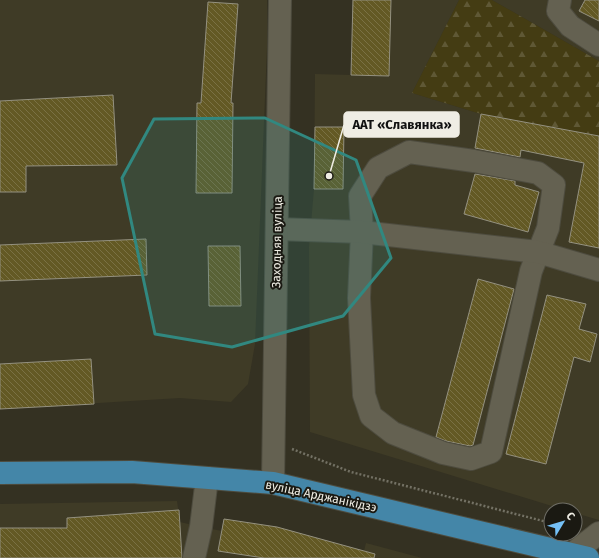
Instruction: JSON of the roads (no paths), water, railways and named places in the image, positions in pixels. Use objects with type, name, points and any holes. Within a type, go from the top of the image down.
[{"type":"main road","name":"вуліца Арджанікідзэ","points":[[0,473],[132,472],[273,483],[580,556]]},
{"type":"street","name":"Заходняя вуліца","points":[[273,483],[280,0]]},
{"type":"street","points":[[560,0],[558,11],[570,26],[599,45]]},
{"type":"street","points":[[409,152],[474,160],[538,172],[554,185],[548,228],[531,271],[491,452],[471,458],[443,453],[393,433],[371,416],[364,395],[359,298],[362,232],[360,196],[378,168],[409,152]]},
{"type":"street","points":[[277,229],[362,232],[538,252],[599,270]]},
{"type":"street","points":[[194,558],[201,527],[207,478]]},
{"type":"street","points":[[580,556],[599,533]]},
{"type":"place","name":"ААТ «Славянка»","points":[[329,176]]}]
